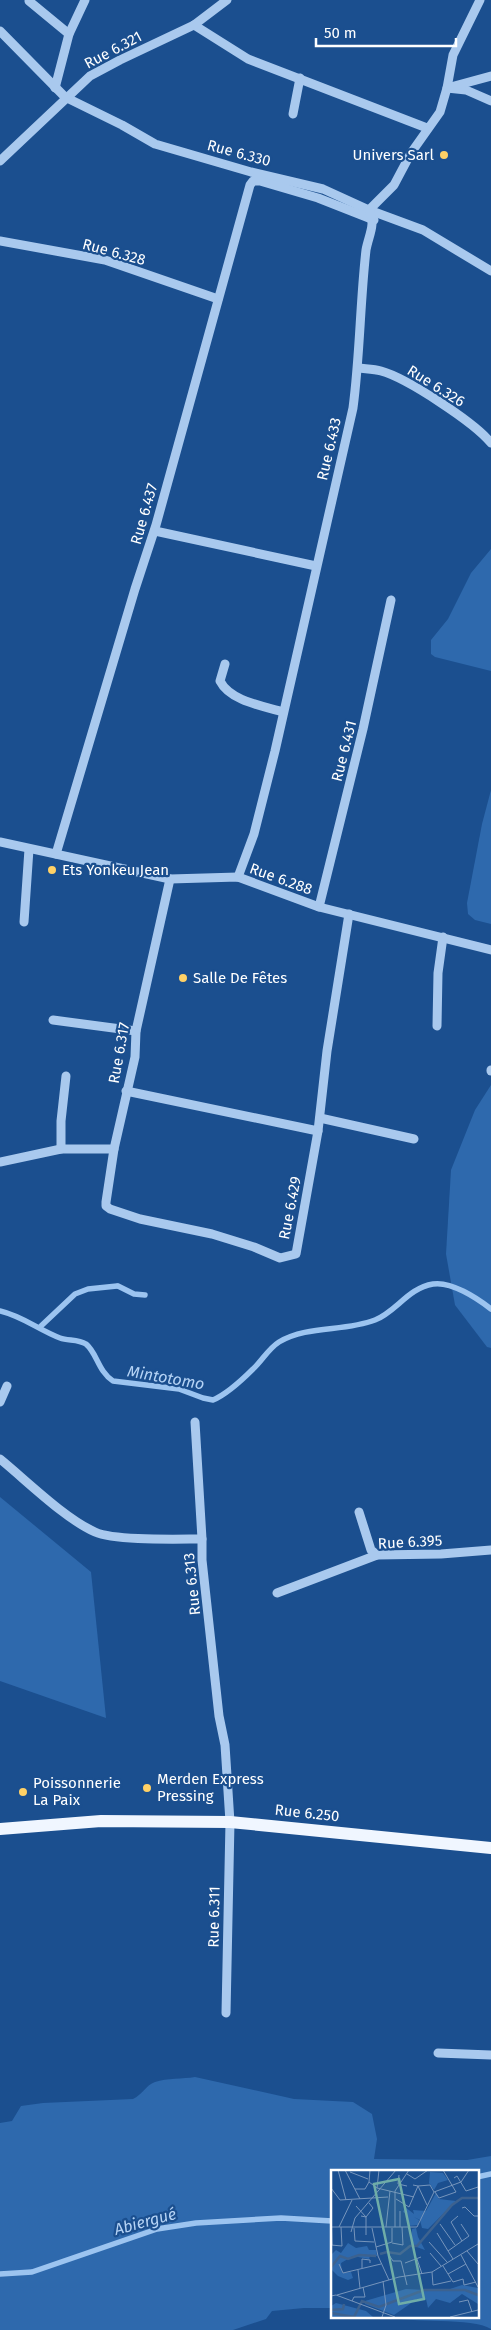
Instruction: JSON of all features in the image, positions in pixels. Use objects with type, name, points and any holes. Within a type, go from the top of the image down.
[{"type":"main road","name":"Rue 6.250","points":[[0,1830],[101,1821],[230,1822],[491,1848]]},
{"type":"street","points":[[55,88],[69,34],[85,0]]},
{"type":"street","points":[[374,220],[369,210],[394,184],[427,128],[440,112],[453,55],[480,0]]},
{"type":"street","points":[[29,1],[69,34]]},
{"type":"street","name":"Rue 6.321","points":[[0,161],[90,76],[194,25],[224,1]]},
{"type":"street","points":[[194,25],[248,59],[427,128]]},
{"type":"street","name":"Rue 6.330","points":[[0,32],[66,97],[155,144],[251,172],[324,189],[369,210],[423,230],[491,271]]},
{"type":"street","points":[[447,88],[491,76]]},
{"type":"street","points":[[293,114],[300,78]]},
{"type":"street","points":[[447,88],[466,90],[491,101]]},
{"type":"street","name":"Rue 6.437","points":[[56,854],[135,589],[155,531],[218,299],[253,181],[260,180],[318,198],[374,220]]},
{"type":"street","name":"Rue 6.433","points":[[238,877],[254,834],[275,751],[353,408],[358,368],[364,271],[367,245],[374,220]]},
{"type":"street","name":"Rue 6.328","points":[[0,241],[105,260],[218,299]]},
{"type":"street","name":"Rue 6.326","points":[[358,368],[382,372],[413,385],[468,423],[491,443]]},
{"type":"street","points":[[155,531],[316,566]]},
{"type":"street","name":"Rue 6.431","points":[[319,907],[363,729],[391,600]]},
{"type":"street","points":[[225,664],[220,681],[223,688],[236,696],[283,712]]},
{"type":"street","name":"Rue 6.288","points":[[0,842],[170,879],[238,877],[319,907],[491,950]]},
{"type":"street","points":[[24,922],[29,849]]},
{"type":"street","name":"Rue 6.317","points":[[114,1150],[126,1090],[135,1057],[136,1031],[170,879]]},
{"type":"street","name":"Rue 6.429","points":[[114,1150],[106,1202],[106,1206],[110,1209],[140,1219],[212,1234],[254,1247],[280,1258],[296,1254],[320,1118],[327,1051],[348,914]]},
{"type":"street","points":[[437,1026],[438,973],[442,937]]},
{"type":"street","points":[[53,1020],[136,1031]]},
{"type":"street","points":[[61,1149],[61,1121],[66,1076]]},
{"type":"street","points":[[126,1090],[318,1131]]},
{"type":"street","points":[[320,1118],[414,1139]]},
{"type":"street","points":[[0,1162],[61,1149],[114,1150]]},
{"type":"street","points":[[0,1402],[7,1386]]},
{"type":"street","points":[[195,1422],[202,1539]]},
{"type":"street","name":"Rue 6.313","points":[[0,1460],[60,1508],[95,1532],[126,1537],[202,1539],[202,1560],[218,1716],[225,1745],[230,1822]]},
{"type":"street","points":[[359,1512],[371,1550],[377,1555]]},
{"type":"street","name":"Rue 6.395","points":[[277,1593],[377,1555],[441,1554],[491,1550]]},
{"type":"street","name":"Rue 6.311","points":[[226,2013],[230,1822]]},
{"type":"street","points":[[438,2053],[491,2055]]},
{"type":"shaded area","points":[[491,549],[491,671],[435,657],[431,654],[431,640],[448,619],[471,573]]},
{"type":"shaded area","points":[[491,790],[491,924],[475,920],[468,914],[467,903],[482,824]]},
{"type":"shaded area","points":[[491,1085],[491,1348],[487,1347],[455,1305],[446,1254],[451,1170],[475,1110]]},
{"type":"shaded area","points":[[0,1497],[91,1572],[106,1718],[0,1681]]},
{"type":"shaded area","points":[[195,2077],[294,2099],[353,2102],[372,2114],[377,2139],[374,2159],[467,2160],[491,2156],[491,2329],[470,2323],[396,2318],[478,2318],[478,2170],[331,2170],[331,2308],[272,2311],[266,2319],[233,2330],[0,2330],[0,2123],[12,2121],[21,2106],[43,2103],[133,2099],[149,2085],[165,2080]]},
{"type":"waterway","name":"Mintotomo","points":[[0,1311],[16,1316],[60,1338],[80,1341],[86,1344],[93,1352],[104,1372],[113,1381],[179,1389],[213,1400],[239,1382],[279,1342],[302,1333],[363,1324],[375,1320],[424,1286],[433,1284],[448,1285],[471,1295],[491,1309]]},
{"type":"waterway","points":[[41,1326],[75,1294],[88,1289],[117,1286]]},
{"type":"waterway","points":[[118,1286],[134,1294],[145,1295]]},
{"type":"waterway","name":"Abiergué","points":[[478,2177],[491,2174]]},
{"type":"waterway","name":"Abiergué","points":[[0,2274],[32,2272],[157,2229],[196,2223],[281,2218],[331,2221]]},
{"type":"place","name":"Univers Sarl","points":[[444,155]]},
{"type":"place","name":"Ets Yonkeu Jean","points":[[52,870]]},
{"type":"place","name":"Salle De Fêtes","points":[[183,978]]},
{"type":"place","name":"Merden Express Pressing","points":[[147,1788]]},
{"type":"place","name":"Poissonnerie La Paix","points":[[23,1792]]}]
